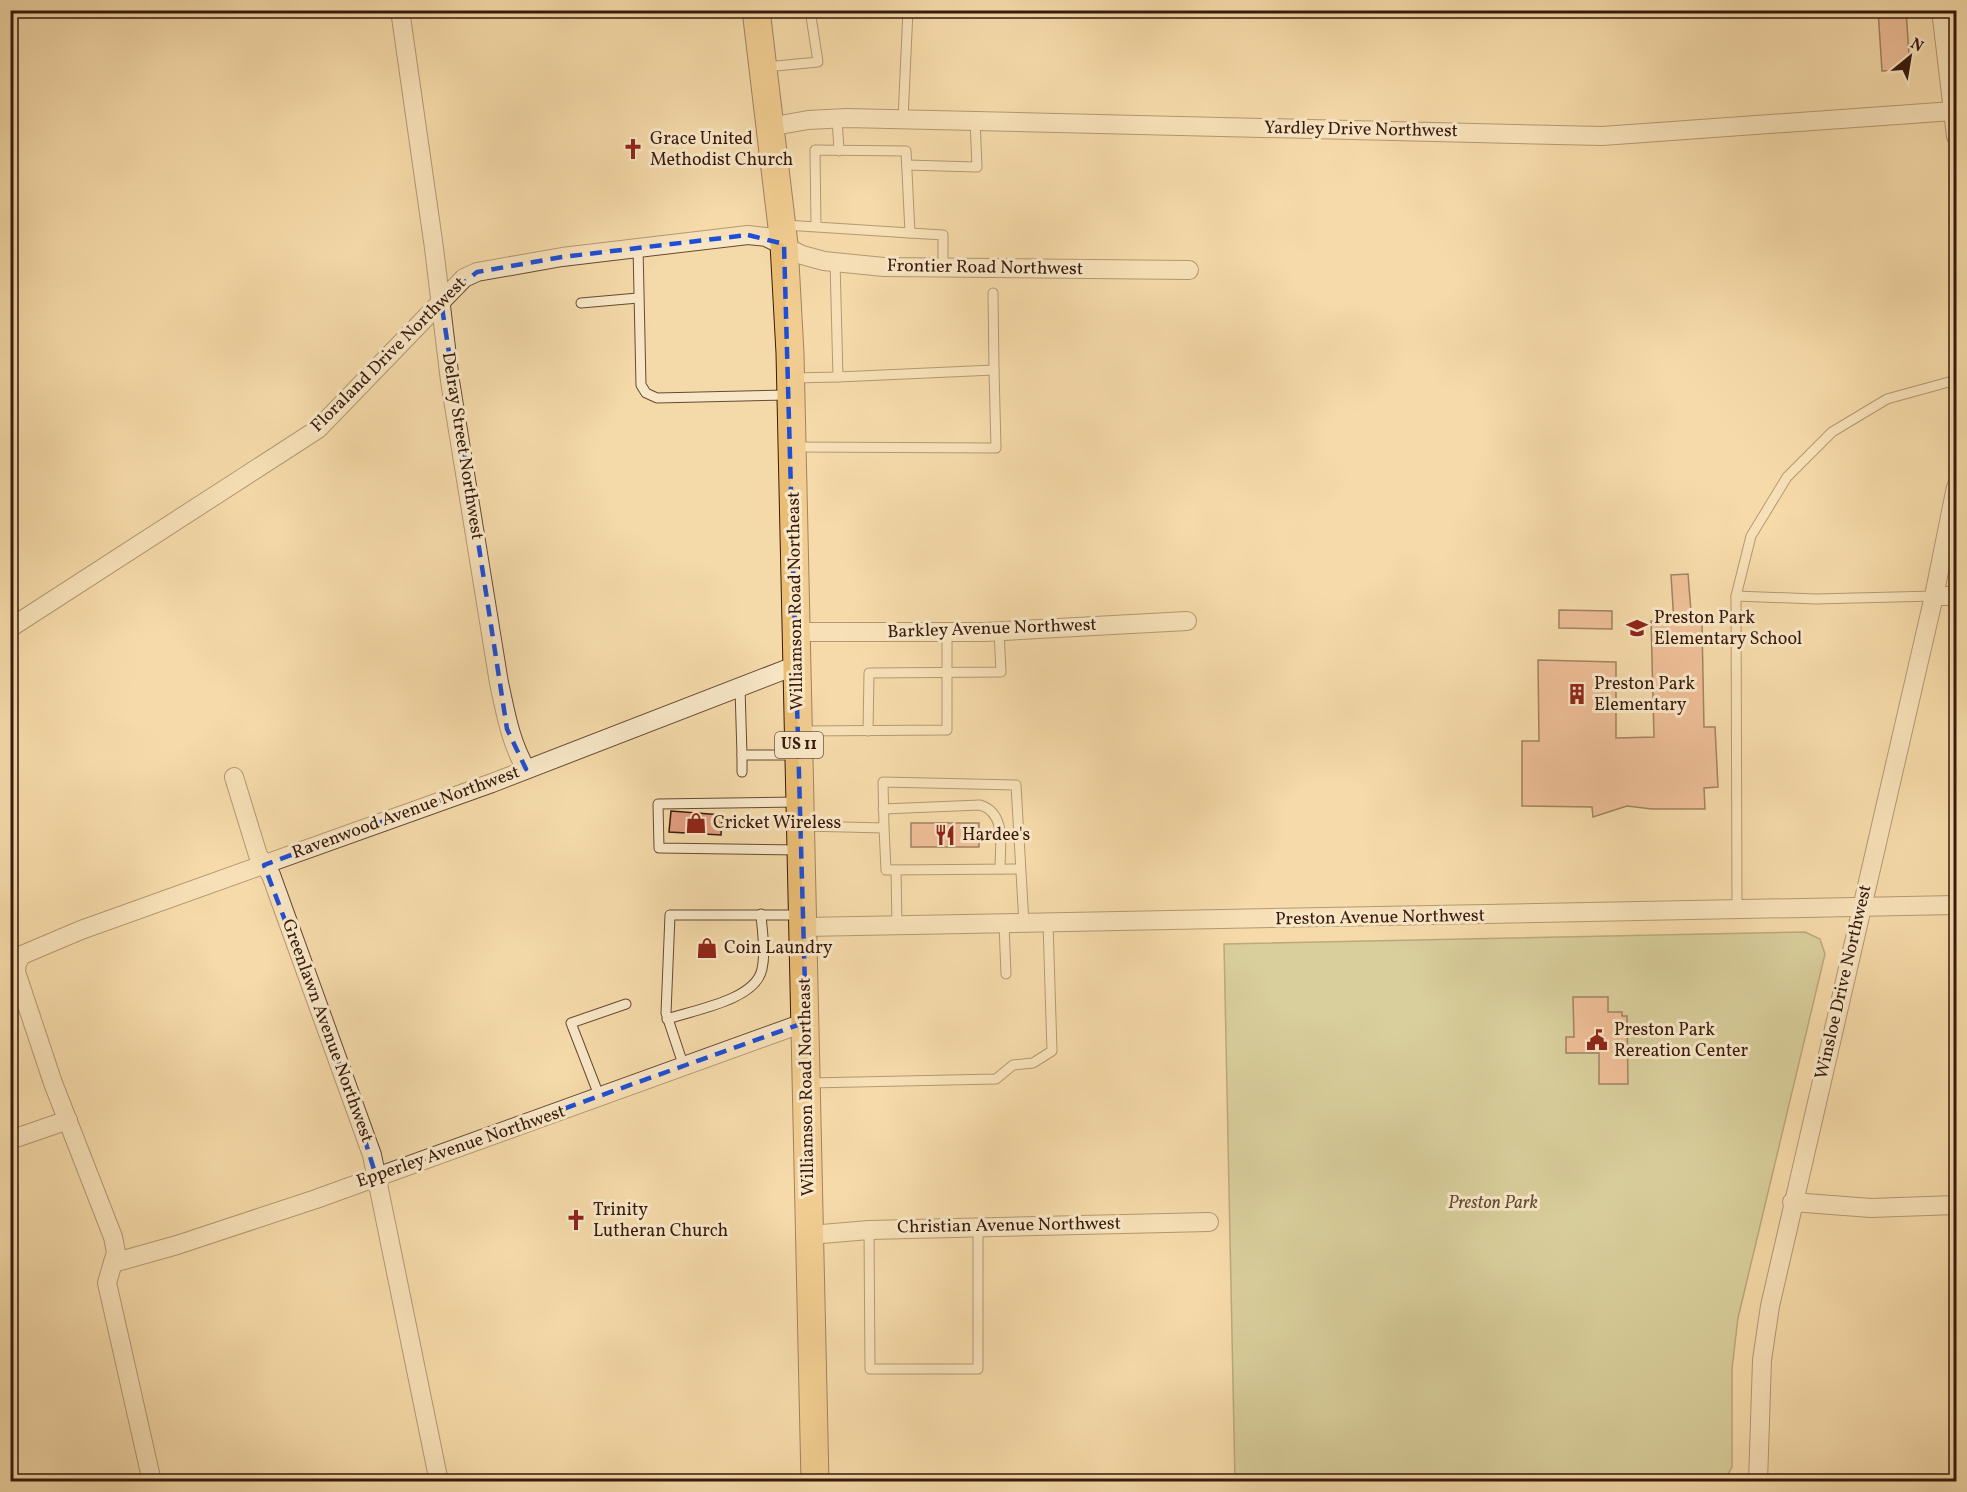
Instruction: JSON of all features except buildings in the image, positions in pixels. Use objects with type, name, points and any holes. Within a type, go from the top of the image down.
[{"type":"main road","name":"Williamson Road Northeast","points":[[756,10],[783,234],[791,386],[815,1482]]},
{"type":"street","name":"Delray Street Northwest","points":[[400,10],[450,381],[507,729],[514,749],[526,769]]},
{"type":"street","points":[[1941,10],[1956,136]]},
{"type":"street","name":"Yardley Drive Northwest","points":[[769,128],[837,118],[1602,136],[1953,111]]},
{"type":"street","name":"Floraland Drive Northwest","points":[[10,628],[318,429],[464,278],[477,272],[638,247],[748,235],[766,237],[783,234]]},
{"type":"street","name":"Frontier Road Northwest","points":[[783,234],[802,255],[835,262],[884,267],[1189,270]]},
{"type":"street","name":"Winsloe Drive Northwest","points":[[1758,1482],[1762,1360],[1770,1306],[1792,1202],[1934,596],[1956,487]]},
{"type":"street","points":[[1934,596],[1956,596]]},
{"type":"street","name":"Barkley Avenue Northwest","points":[[797,632],[999,631],[1187,621]]},
{"type":"street","name":"Ravenwood Avenue Northwest","points":[[68,1120],[16,972],[17,963],[27,952],[81,930],[526,769],[797,664]]},
{"type":"street","name":"Greenlawn Avenue Northwest","points":[[234,777],[254,845],[271,875],[372,1155],[439,1482]]},
{"type":"street","name":"Preston Avenue Northwest","points":[[804,921],[897,926],[1956,905]]},
{"type":"street","name":"Epperley Avenue Northwest","points":[[113,1263],[177,1245],[376,1176],[684,1068],[806,1022]]},
{"type":"street","points":[[10,1140],[68,1120],[113,1237],[116,1252],[107,1283],[152,1482]]},
{"type":"street","points":[[1792,1202],[1871,1208],[1956,1205]]},
{"type":"street","name":"Christian Avenue Northwest","points":[[810,1235],[870,1230],[1209,1222]]},
{"type":"lane","points":[[763,68],[818,62],[810,10]]},
{"type":"lane","points":[[903,119],[908,10]]},
{"type":"lane","points":[[837,118],[839,151]]},
{"type":"lane","points":[[907,165],[977,167],[975,120]]},
{"type":"lane","points":[[816,227],[815,150],[906,151],[910,233]]},
{"type":"lane","points":[[783,234],[816,227],[943,235],[943,268]]},
{"type":"lane","points":[[638,247],[641,385],[646,393],[657,398],[791,386],[838,377],[994,370]]},
{"type":"lane","points":[[835,262],[838,377]]},
{"type":"lane","points":[[792,447],[996,448],[993,293]]},
{"type":"lane","points":[[581,303],[638,298]]},
{"type":"lane","points":[[1737,910],[1736,596],[1741,565],[1756,527],[1787,477],[1808,453],[1832,432],[1887,399],[1956,380]]},
{"type":"lane","points":[[1736,596],[1816,599],[1934,596]]},
{"type":"lane","points":[[868,731],[868,673],[1001,672],[999,631]]},
{"type":"lane","points":[[742,755],[868,731],[947,730],[947,632]]},
{"type":"lane","points":[[740,688],[742,772]]},
{"type":"lane","points":[[1020,868],[886,870],[883,782],[1016,785],[1024,924]]},
{"type":"lane","points":[[801,826],[659,848],[658,804],[801,826],[884,828]]},
{"type":"lane","points":[[883,809],[980,805],[987,807],[995,814],[1000,826],[1000,869]]},
{"type":"lane","points":[[896,870],[897,926]]},
{"type":"lane","points":[[684,1068],[667,1019],[670,915],[761,914],[804,921]]},
{"type":"lane","points":[[667,1019],[743,994],[755,984],[762,970],[761,914]]},
{"type":"lane","points":[[807,1083],[996,1079],[1013,1065],[1033,1063],[1052,1051],[1048,923]]},
{"type":"lane","points":[[1004,924],[1006,974]]},
{"type":"lane","points":[[600,1098],[572,1023],[626,1004]]},
{"type":"lane","points":[[870,1230],[870,1369],[978,1369],[978,1227]]},
{"type":"highlighted area","points":[[748,235],[784,244],[806,1022],[376,1176],[350,1092],[264,865],[526,769],[507,729],[441,301],[477,272],[562,257]]},
{"type":"green space","name":"Preston Park","points":[[1805,932],[1820,939],[1825,954],[1738,1318],[1732,1369],[1732,1467],[1724,1481],[1235,1481],[1224,944]]},
{"type":"place","name":"Grace United Methodist Church","points":[[633,149]]},
{"type":"place","name":"Preston Park Elementary School","points":[[1637,628]]},
{"type":"place","name":"Preston Park Elementary","points":[[1577,694]]},
{"type":"place","name":"Cricket Wireless","points":[[696,823]]},
{"type":"place","name":"Hardee's","points":[[945,835]]},
{"type":"place","name":"Coin Laundry","points":[[707,948]]},
{"type":"place","name":"Preston Park Rereation Center","points":[[1597,1040]]},
{"type":"place","name":"Trinity Lutheran Church","points":[[576,1220]]}]
